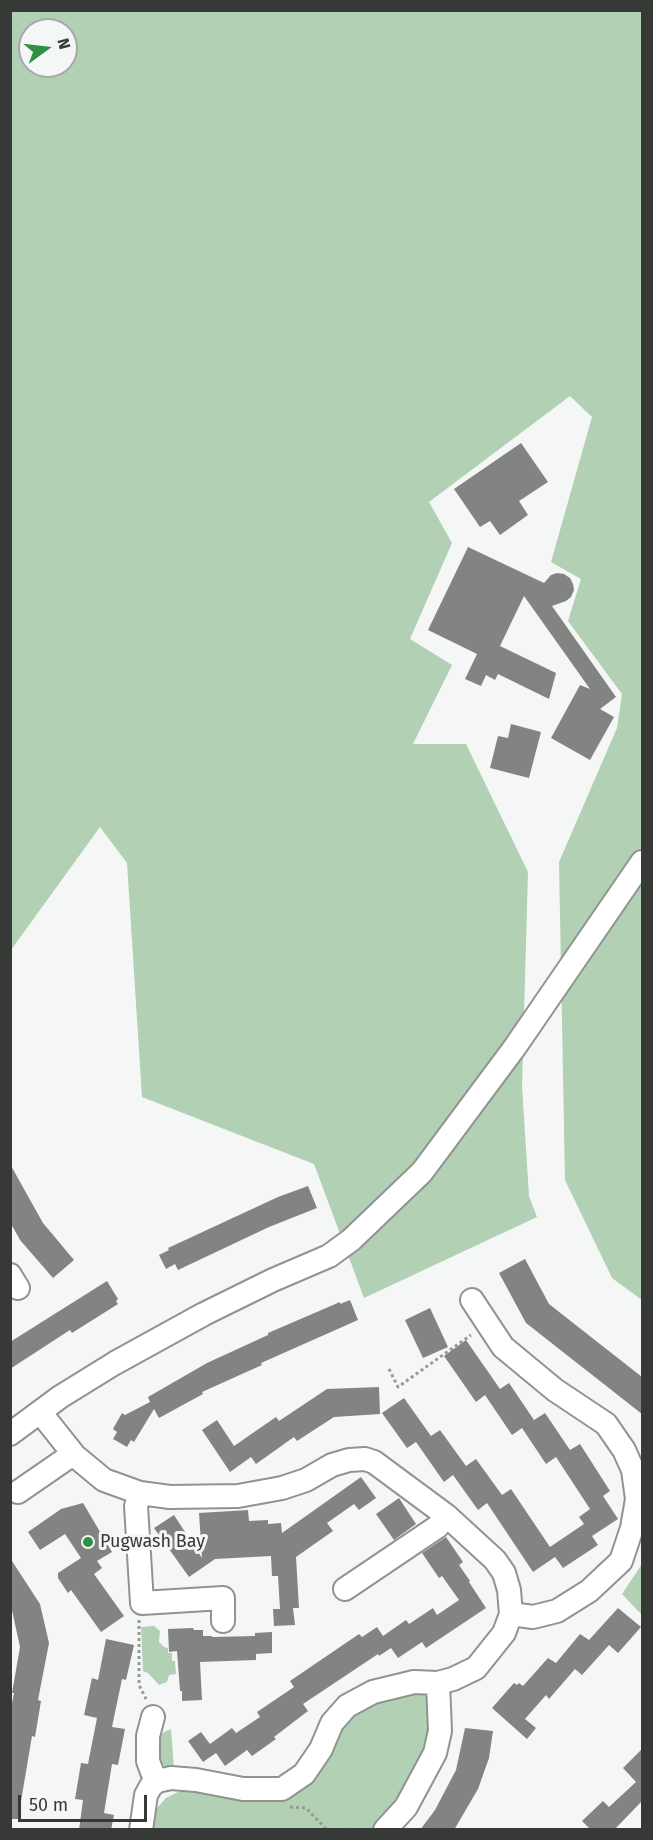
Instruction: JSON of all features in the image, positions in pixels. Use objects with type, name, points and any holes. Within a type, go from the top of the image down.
[{"type":"street","points":[[10,1434],[105,1368],[154,1340],[273,1280],[329,1256],[351,1240],[422,1172],[515,1047],[642,862]]},
{"type":"street","points":[[472,1300],[502,1347],[555,1390],[606,1424],[624,1450],[633,1470],[637,1499],[632,1528],[621,1561],[589,1591],[557,1611],[533,1617],[511,1614]]},
{"type":"street","points":[[40,1412],[73,1454],[104,1480],[140,1493],[182,1497],[263,1493],[306,1480],[349,1460],[375,1461],[447,1516],[495,1560],[504,1573],[511,1603],[511,1614],[504,1633],[493,1650],[476,1668],[438,1683],[414,1682],[373,1692],[346,1706],[332,1723],[321,1749],[304,1774],[282,1789],[243,1789],[196,1779],[171,1778],[158,1781],[151,1786],[146,1795],[141,1830]]},
{"type":"street","points":[[18,1492],[73,1454]]},
{"type":"street","points":[[140,1493],[136,1506],[142,1603],[223,1598],[223,1621]]},
{"type":"street","points":[[345,1589],[437,1527],[447,1516]]},
{"type":"street","points":[[385,1830],[406,1807],[435,1753],[440,1731],[438,1683]]},
{"type":"street","points":[[153,1717],[148,1736],[148,1761],[158,1781]]},
{"type":"path","points":[[389,1369],[398,1387],[487,1323]]},
{"type":"path","points":[[142,1603],[138,1626],[140,1685],[153,1717]]},
{"type":"path","points":[[275,1790],[284,1806],[306,1808],[327,1830]]},
{"type":"path","points":[[344,1830],[348,1828],[350,1830]]},
{"type":"green space","points":[[11,11],[642,11],[642,1300],[612,1278],[565,1180],[559,862],[617,728],[622,694],[568,621],[581,579],[551,562],[592,417],[570,396],[429,502],[452,543],[410,639],[452,665],[413,744],[466,744],[528,872],[522,1086],[529,1196],[537,1217],[364,1298],[314,1164],[142,1097],[127,863],[100,827],[11,950]]},
{"type":"green space","points":[[642,1564],[642,1615],[622,1594]]},
{"type":"green space","points":[[154,1626],[160,1631],[159,1642],[168,1648],[168,1653],[172,1653],[172,1661],[175,1661],[176,1674],[169,1675],[167,1682],[159,1685],[143,1671],[141,1627]]},
{"type":"green space","points":[[423,1692],[427,1697],[432,1715],[431,1745],[393,1811],[373,1829],[152,1830],[156,1809],[166,1798],[178,1792],[193,1791],[223,1798],[225,1792],[285,1791],[369,1698]]},
{"type":"green space","points":[[171,1729],[174,1768],[165,1766],[159,1761],[159,1738]]},
{"type":"building","points":[[521,443],[548,482],[519,501],[528,515],[500,535],[490,521],[480,527],[454,489]]},
{"type":"building","points":[[468,547],[544,583],[551,575],[557,573],[570,578],[574,590],[571,597],[552,606],[616,697],[600,709],[614,717],[590,760],[551,738],[580,685],[590,689],[524,596],[500,646],[556,673],[549,699],[498,674],[495,680],[486,675],[481,686],[465,679],[477,654],[428,630]]},
{"type":"building","points":[[511,724],[541,732],[529,778],[490,768],[498,736],[508,738]]},
{"type":"building","points":[[10,1164],[43,1223],[74,1260],[53,1278],[20,1240],[10,1222]]},
{"type":"building","points":[[308,1186],[317,1208],[269,1227],[178,1270],[175,1264],[166,1269],[159,1255],[169,1250],[168,1248],[278,1197]]},
{"type":"building","points":[[525,1259],[549,1304],[642,1377],[642,1414],[526,1323],[499,1273]]},
{"type":"building","points":[[107,1281],[118,1299],[116,1301],[118,1304],[72,1333],[70,1330],[10,1369],[10,1342]]},
{"type":"building","points":[[350,1300],[358,1320],[202,1392],[203,1394],[159,1418],[154,1409],[134,1442],[131,1440],[127,1447],[113,1439],[117,1432],[113,1429],[122,1413],[125,1415],[150,1402],[148,1397],[207,1363],[268,1333],[340,1302],[340,1304]]},
{"type":"building","points":[[430,1308],[448,1347],[423,1358],[405,1320]]},
{"type":"building","points":[[466,1340],[500,1389],[509,1383],[534,1420],[545,1413],[570,1450],[580,1444],[610,1491],[603,1496],[618,1519],[592,1536],[598,1545],[563,1568],[555,1557],[533,1572],[487,1503],[478,1510],[453,1475],[444,1482],[416,1442],[407,1448],[382,1413],[404,1398],[431,1436],[440,1430],[466,1466],[476,1459],[502,1495],[511,1489],[550,1547],[584,1524],[579,1517],[590,1509],[556,1457],[546,1464],[522,1428],[512,1435],[485,1395],[476,1402],[444,1356]]},
{"type":"building","points":[[379,1387],[380,1414],[334,1417],[297,1441],[294,1437],[256,1464],[251,1457],[230,1472],[202,1430],[217,1420],[234,1446],[276,1417],[279,1421],[327,1389]]},
{"type":"building","points":[[361,1477],[376,1498],[359,1510],[354,1504],[327,1523],[333,1531],[296,1557],[299,1608],[293,1608],[295,1625],[274,1626],[273,1609],[280,1609],[278,1576],[272,1576],[271,1556],[215,1559],[189,1577],[154,1528],[174,1515],[202,1558],[199,1513],[248,1510],[249,1521],[268,1520],[268,1524],[281,1523],[282,1533]]},
{"type":"building","points":[[399,1498],[416,1524],[394,1540],[376,1514]]},
{"type":"building","name":"Pugwash Bay","points":[[83,1503],[112,1552],[97,1561],[102,1568],[94,1574],[124,1616],[101,1632],[71,1590],[68,1593],[58,1578],[58,1573],[81,1558],[65,1534],[40,1550],[28,1532],[61,1509]]},
{"type":"building","points":[[446,1537],[463,1562],[459,1565],[486,1608],[426,1648],[422,1642],[398,1658],[391,1648],[379,1656],[378,1654],[303,1704],[308,1711],[252,1756],[247,1750],[225,1766],[216,1753],[203,1762],[188,1741],[201,1732],[210,1744],[232,1728],[236,1733],[260,1717],[257,1712],[294,1687],[290,1681],[359,1634],[362,1637],[377,1627],[383,1636],[406,1620],[409,1624],[433,1608],[437,1615],[459,1600],[442,1576],[439,1578],[422,1553]]},
{"type":"building","points":[[10,1558],[40,1604],[49,1643],[38,1700],[41,1701],[35,1737],[32,1736],[18,1819],[10,1819],[10,1714],[20,1647],[10,1601]]},
{"type":"building","points":[[618,1608],[641,1627],[618,1653],[609,1645],[582,1675],[575,1669],[549,1699],[546,1695],[525,1719],[536,1728],[527,1739],[492,1708],[514,1683],[523,1686],[548,1658],[556,1663],[580,1634],[589,1640]]},
{"type":"building","points":[[168,1629],[203,1630],[203,1636],[212,1637],[255,1636],[255,1633],[272,1632],[272,1653],[256,1654],[256,1660],[200,1662],[202,1700],[182,1701],[177,1651],[169,1652]]},
{"type":"building","points":[[106,1639],[134,1645],[126,1680],[122,1679],[112,1727],[125,1729],[118,1765],[112,1764],[104,1813],[114,1815],[111,1830],[79,1830],[83,1800],[75,1799],[81,1763],[88,1764],[97,1718],[84,1715],[92,1678],[98,1680]]},
{"type":"building","points":[[465,1728],[493,1731],[489,1758],[478,1789],[454,1830],[420,1830],[435,1810],[456,1770]]},
{"type":"building","points":[[642,1749],[642,1801],[614,1830],[591,1830],[582,1821],[603,1801],[609,1807],[636,1782],[623,1768]]},
{"type":"place","name":"Pugwash Bay","points":[[88,1542]]}]
